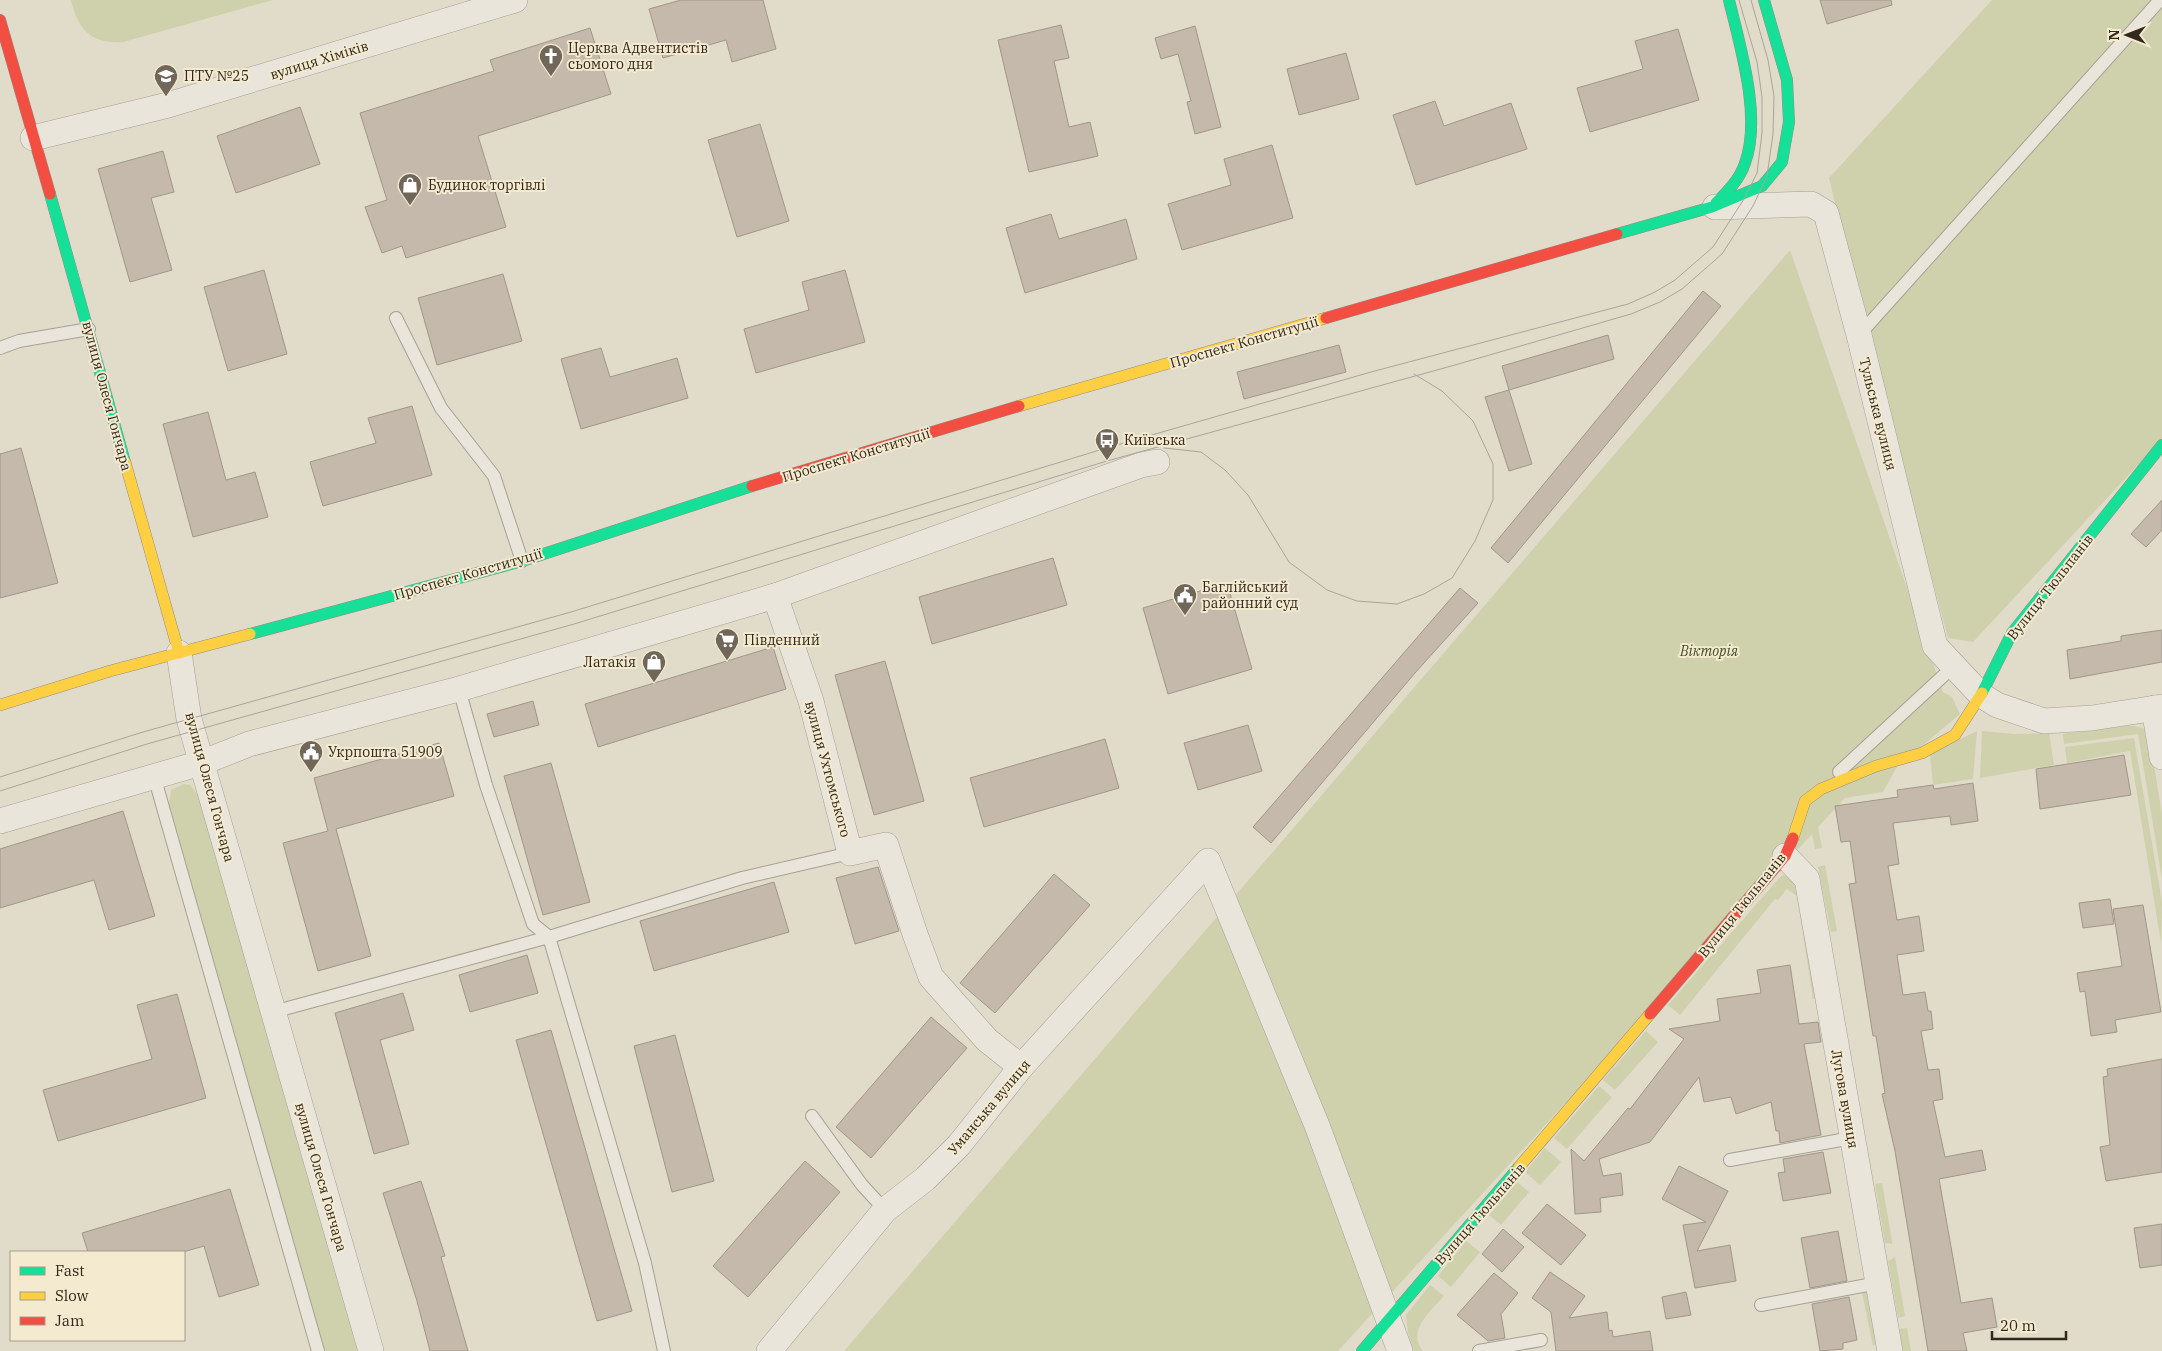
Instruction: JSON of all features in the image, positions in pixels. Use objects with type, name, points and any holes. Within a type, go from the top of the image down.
[{"type":"street","name":"вулиця Хіміків","points":[[34,138],[168,106],[515,0]]},
{"type":"street","points":[[1712,207],[1738,179],[1750,148],[1751,103],[1730,0]]},
{"type":"street","name":"Проспект Конституції","points":[[0,705],[110,671],[522,561],[686,506],[1003,411],[1712,207],[1762,186],[1782,162],[1789,122],[1787,80],[1764,0]]},
{"type":"street","name":"вулиця Олеся Гончара","points":[[0,20],[90,329],[156,581],[179,653],[189,719],[371,1351]]},
{"type":"street","name":"Тульська вулиця","points":[[1712,207],[1811,204],[1826,213],[1859,335],[1935,646],[1989,700]]},
{"type":"street","name":"Вулиця Тюльпанів","points":[[1362,1351],[1785,856],[1799,825],[1805,802],[1820,789],[1876,766],[1922,752],[1956,735],[1989,700],[2012,633],[2162,446]]},
{"type":"street","points":[[0,820],[202,763],[249,744],[459,689],[775,596],[1142,465],[1157,462]]},
{"type":"street","name":"вулиця Ухтомського","points":[[775,596],[811,701],[850,853],[886,845],[914,934],[931,977],[987,1040],[1021,1067]]},
{"type":"street","points":[[1989,700],[2044,721],[2092,718],[2158,708],[2162,757]]},
{"type":"street","name":"Лугова вулиця","points":[[1785,856],[1807,879],[1890,1351]]},
{"type":"street","name":"Уманська вулиця","points":[[769,1351],[885,1210],[925,1179],[959,1145],[1021,1067],[1208,861],[1318,1128],[1388,1320]]},
{"type":"street","points":[[1388,1320],[1400,1351]]},
{"type":"lane","points":[[1859,335],[2160,0]]},
{"type":"lane","points":[[396,318],[441,408],[494,476],[522,561]]},
{"type":"lane","points":[[0,348],[19,342],[90,329]]},
{"type":"lane","points":[[1820,789],[1954,666]]},
{"type":"lane","points":[[459,689],[486,786],[534,924],[549,937],[645,1263],[664,1351]]},
{"type":"lane","points":[[154,776],[318,1351]]},
{"type":"lane","points":[[274,1012],[549,937],[742,878],[850,853]]},
{"type":"lane","points":[[812,1116],[862,1185],[885,1210]]},
{"type":"lane","points":[[1730,1160],[1852,1138]]},
{"type":"lane","points":[[1761,1305],[1878,1283]]},
{"type":"lane","points":[[1479,1351],[1541,1340]]},
{"type":"green space","points":[[71,0],[273,0],[123,42],[112,42],[94,38],[82,27]]},
{"type":"green space","points":[[1992,0],[2162,0],[2162,439],[1973,642],[1948,638],[1865,331],[1829,178]]},
{"type":"green space","name":"Вікторія","points":[[1790,250],[1943,692],[1952,697],[1960,714],[1897,767],[1883,792],[1845,798],[1818,827],[1822,848],[1815,849],[1812,834],[1338,1351],[844,1351]]},
{"type":"green space","points":[[2129,725],[2143,728],[2149,735],[2162,814],[2162,879],[2138,734],[2064,744],[2063,734]]},
{"type":"green space","points":[[1977,731],[1973,779],[1933,785],[1930,754]]},
{"type":"green space","points":[[1982,731],[2015,734],[2049,733],[2054,765],[1980,778]]},
{"type":"green space","points":[[2134,738],[2162,902],[2161,943],[2130,751],[2067,763],[2065,747]]},
{"type":"green space","points":[[184,784],[190,785],[199,796],[359,1351],[325,1351],[169,804],[171,790]]},
{"type":"green space","points":[[1825,865],[1837,931],[1831,932],[1818,867]]},
{"type":"green space","points":[[1782,875],[1791,877],[1802,889],[1820,998],[1813,999],[1797,896],[1787,889],[1778,900],[1775,899],[1680,1015],[1668,1005]]},
{"type":"green space","points":[[1646,1031],[1658,1042],[1615,1090],[1603,1080]]},
{"type":"green space","points":[[1599,1086],[1612,1097],[1567,1149],[1554,1138]]},
{"type":"green space","points":[[1545,1148],[1561,1162],[1540,1185],[1525,1172]]},
{"type":"green space","points":[[1517,1182],[1529,1192],[1501,1225],[1489,1215]]},
{"type":"green space","points":[[1882,1183],[1892,1244],[1885,1243],[1875,1184]]},
{"type":"green space","points":[[1466,1241],[1480,1252],[1451,1287],[1438,1276]]},
{"type":"green space","points":[[1895,1257],[1905,1316],[1898,1318],[1888,1261]]},
{"type":"green space","points":[[1430,1285],[1444,1296],[1427,1315],[1419,1329],[1417,1336],[1418,1344],[1423,1351],[1414,1351],[1408,1333],[1406,1315]]},
{"type":"green space","points":[[1862,1293],[1868,1293],[1881,1341],[1873,1346]]},
{"type":"green space","points":[[1907,1328],[1911,1351],[1903,1351],[1899,1329]]},
{"type":"building","points":[[681,0],[763,0],[776,49],[732,62],[726,40],[663,58],[649,9]]},
{"type":"building","points":[[1820,0],[1891,0],[1892,5],[1827,24]]},
{"type":"building","points":[[1061,25],[1069,58],[1054,61],[1069,127],[1090,122],[1098,156],[1029,172],[998,40]]},
{"type":"building","points":[[1195,26],[1221,127],[1195,134],[1187,102],[1191,101],[1178,54],[1161,59],[1155,38]]},
{"type":"building","points":[[590,28],[611,94],[478,136],[506,227],[406,258],[402,246],[382,253],[365,207],[387,200],[360,113],[494,71],[490,60]]},
{"type":"building","points":[[1678,29],[1699,100],[1590,132],[1577,88],[1643,69],[1635,41]]},
{"type":"building","points":[[1346,53],[1359,99],[1299,115],[1287,69]]},
{"type":"building","points":[[1435,101],[1444,126],[1511,103],[1527,149],[1416,185],[1393,115]]},
{"type":"building","points":[[300,107],[320,164],[236,193],[217,136]]},
{"type":"building","points":[[760,124],[789,221],[737,237],[708,140]]},
{"type":"building","points":[[1272,145],[1293,218],[1182,250],[1168,204],[1231,185],[1224,159]]},
{"type":"building","points":[[163,151],[174,192],[151,198],[172,270],[130,282],[98,169]]},
{"type":"building","points":[[1051,214],[1059,239],[1126,219],[1137,259],[1025,293],[1006,228]]},
{"type":"building","points":[[264,270],[287,354],[228,371],[204,287]]},
{"type":"building","points":[[845,270],[865,342],[756,373],[744,329],[809,310],[802,282]]},
{"type":"building","points":[[503,274],[522,341],[437,365],[418,298]]},
{"type":"building","points":[[1703,291],[1721,306],[1508,563],[1491,548]]},
{"type":"building","points":[[1608,335],[1614,359],[1509,390],[1502,366]]},
{"type":"building","points":[[1339,345],[1346,372],[1244,399],[1237,372]]},
{"type":"building","points":[[601,348],[610,377],[677,358],[688,398],[581,429],[561,359]]},
{"type":"building","points":[[1509,390],[1532,464],[1509,471],[1485,397]]},
{"type":"building","points":[[412,406],[432,475],[323,506],[310,462],[376,443],[368,418]]},
{"type":"building","points":[[208,412],[226,480],[255,472],[268,517],[193,537],[163,424]]},
{"type":"building","points":[[21,448],[58,583],[0,598],[0,454]]},
{"type":"building","points":[[2162,500],[2162,530],[2146,547],[2131,534]]},
{"type":"building","points":[[1053,558],[1067,605],[932,644],[919,597]]},
{"type":"building","points":[[1227,583],[1252,669],[1168,694],[1143,608]]},
{"type":"building","points":[[1460,588],[1478,603],[1415,673],[1271,843],[1253,827]]},
{"type":"building","points":[[2162,630],[2162,662],[2070,679],[2067,650],[2121,641],[2121,636]]},
{"type":"building","points":[[773,647],[786,689],[598,747],[585,704]]},
{"type":"building","points":[[885,661],[924,801],[874,815],[835,675]]},
{"type":"building","points":[[533,701],[539,725],[494,737],[487,714]]},
{"type":"building","points":[[1248,725],[1262,771],[1198,790],[1184,743]]},
{"type":"building","points":[[1105,739],[1119,788],[984,827],[970,778]]},
{"type":"building","points":[[439,743],[454,796],[336,829],[371,956],[318,971],[283,843],[328,831],[314,778]]},
{"type":"building","points":[[2124,755],[2131,795],[2040,809],[2036,769]]},
{"type":"building","points":[[551,763],[590,902],[543,915],[504,776]]},
{"type":"building","points":[[1973,783],[1978,821],[1951,825],[1950,816],[1893,823],[1899,864],[1888,866],[1897,920],[1919,916],[1924,951],[1897,955],[1903,995],[1925,992],[1928,1011],[1931,1011],[1933,1029],[1921,1031],[1928,1070],[1939,1069],[1943,1099],[1933,1101],[1945,1157],[1982,1150],[1986,1170],[1939,1179],[1961,1303],[1992,1298],[1997,1327],[1963,1333],[1967,1351],[1928,1351],[1895,1151],[1882,1094],[1885,1093],[1876,1036],[1873,1036],[1849,884],[1856,883],[1850,841],[1841,842],[1835,806],[1898,797],[1897,790],[1933,785],[1934,789]]},
{"type":"building","points":[[123,811],[155,916],[109,930],[94,880],[0,908],[0,849]]},
{"type":"building","points":[[878,867],[899,931],[855,944],[836,878]]},
{"type":"building","points":[[1054,874],[1090,905],[995,1013],[960,983]]},
{"type":"building","points":[[774,882],[789,932],[654,971],[640,921]]},
{"type":"building","points":[[2110,899],[2114,924],[2083,928],[2079,903]]},
{"type":"building","points":[[2143,905],[2161,1012],[2115,1020],[2117,1032],[2091,1036],[2085,991],[2080,992],[2077,973],[2122,966],[2113,909]]},
{"type":"building","points":[[527,955],[538,993],[470,1012],[459,975]]},
{"type":"building","points":[[1790,965],[1799,1024],[1818,1022],[1821,1042],[1804,1044],[1821,1135],[1780,1143],[1779,1131],[1776,1131],[1771,1102],[1736,1114],[1731,1097],[1704,1102],[1699,1077],[1650,1142],[1599,1159],[1603,1176],[1621,1173],[1623,1195],[1600,1198],[1601,1212],[1575,1214],[1571,1149],[1584,1161],[1628,1108],[1630,1109],[1684,1039],[1669,1029],[1720,1021],[1717,999],[1761,993],[1757,970]]},
{"type":"building","points":[[403,993],[414,1030],[380,1040],[409,1144],[374,1154],[335,1013]]},
{"type":"building","points":[[177,994],[206,1098],[58,1141],[43,1090],[152,1059],[137,1005]]},
{"type":"building","points":[[931,1017],[967,1048],[871,1158],[836,1127]]},
{"type":"building","points":[[551,1030],[632,1311],[597,1321],[516,1040]]},
{"type":"building","points":[[675,1035],[714,1181],[672,1192],[634,1046]]},
{"type":"building","points":[[2162,1059],[2162,1172],[2106,1181],[2100,1147],[2110,1145],[2103,1077],[2108,1076],[2107,1069]]},
{"type":"building","points":[[1823,1152],[1831,1193],[1783,1201],[1778,1173],[1785,1172],[1783,1159]]},
{"type":"building","points":[[805,1161],[840,1192],[748,1297],[713,1266]]},
{"type":"building","points":[[1679,1166],[1728,1191],[1697,1251],[1730,1245],[1736,1281],[1695,1288],[1683,1225],[1706,1222],[1662,1199]]},
{"type":"building","points":[[421,1181],[445,1256],[441,1257],[468,1351],[430,1351],[417,1301],[383,1193]]},
{"type":"building","points":[[230,1189],[259,1285],[219,1297],[204,1246],[185,1251],[88,1251],[82,1233]]},
{"type":"building","points":[[1547,1204],[1586,1235],[1561,1265],[1522,1233]]},
{"type":"building","points":[[2162,1224],[2162,1265],[2140,1268],[2134,1228]]},
{"type":"building","points":[[1503,1229],[1524,1247],[1502,1272],[1482,1254]]},
{"type":"building","points":[[1838,1231],[1847,1281],[1810,1288],[1801,1238]]},
{"type":"building","points":[[1550,1272],[1585,1296],[1569,1318],[1607,1312],[1609,1331],[1612,1330],[1613,1337],[1650,1331],[1653,1351],[1556,1351],[1551,1312],[1532,1298]]},
{"type":"building","points":[[1494,1273],[1518,1293],[1501,1314],[1505,1338],[1488,1341],[1457,1315]]},
{"type":"building","points":[[1686,1292],[1691,1315],[1666,1319],[1662,1297]]},
{"type":"building","points":[[1849,1297],[1857,1340],[1843,1343],[1843,1349],[1820,1351],[1812,1304]]},
{"type":"tram line","points":[[0,777],[143,732],[571,612],[1103,449],[1371,372],[1628,304],[1655,292],[1675,280],[1713,247],[1744,199],[1757,173],[1762,133],[1762,97],[1757,62],[1739,0]]},
{"type":"tram line","points":[[0,791],[147,744],[574,624],[1107,461],[1455,365],[1631,314],[1660,302],[1682,289],[1722,254],[1753,206],[1767,176],[1773,134],[1774,96],[1768,60],[1751,0]]},
{"type":"tram line","points":[[1164,448],[1201,452],[1225,470],[1248,495],[1289,562],[1327,590],[1357,601],[1397,604],[1424,594],[1452,578],[1475,541],[1493,500],[1493,464],[1473,421],[1442,391],[1414,374]]},
{"type":"traffic: fast","points":[[1716,203],[1733,185],[1743,169],[1750,145],[1751,125],[1748,81],[1729,0]]},
{"type":"traffic: fast","points":[[1617,234],[1712,207],[1762,186],[1782,162],[1789,122],[1787,80],[1764,0]]},
{"type":"traffic: fast","points":[[50,194],[125,462]]},
{"type":"traffic: fast","points":[[1982,693],[2012,633],[2162,445]]},
{"type":"traffic: fast","points":[[250,634],[522,561],[752,486]]},
{"type":"traffic: fast","points":[[1362,1351],[1519,1167]]},
{"type":"traffic: slow","points":[[1019,406],[1326,318]]},
{"type":"traffic: slow","points":[[125,462],[179,653]]},
{"type":"traffic: slow","points":[[0,705],[110,671],[250,634]]},
{"type":"traffic: slow","points":[[1793,838],[1805,801],[1821,789],[1876,766],[1922,753],[1955,735],[1982,693]]},
{"type":"traffic: slow","points":[[1519,1167],[1650,1014]]},
{"type":"traffic: jam","points":[[0,20],[50,194]]},
{"type":"traffic: jam","points":[[1326,318],[1617,234]]},
{"type":"traffic: jam","points":[[752,486],[1019,406]]},
{"type":"traffic: jam","points":[[1650,1014],[1785,856],[1793,838]]},
{"type":"place","name":"Церква Адвентистів сьомого дня","points":[[551,77]]},
{"type":"place","name":"ПТУ №25","points":[[166,97]]},
{"type":"place","name":"Будинок торгівлі","points":[[410,206]]},
{"type":"place","name":"Київська","points":[[1107,461]]},
{"type":"place","name":"Баглійський районний суд","points":[[1185,616]]},
{"type":"place","name":"Південний","points":[[727,661]]},
{"type":"place","name":"Латакія","points":[[654,683]]},
{"type":"place","name":"Укрпошта 51909","points":[[311,773]]}]
